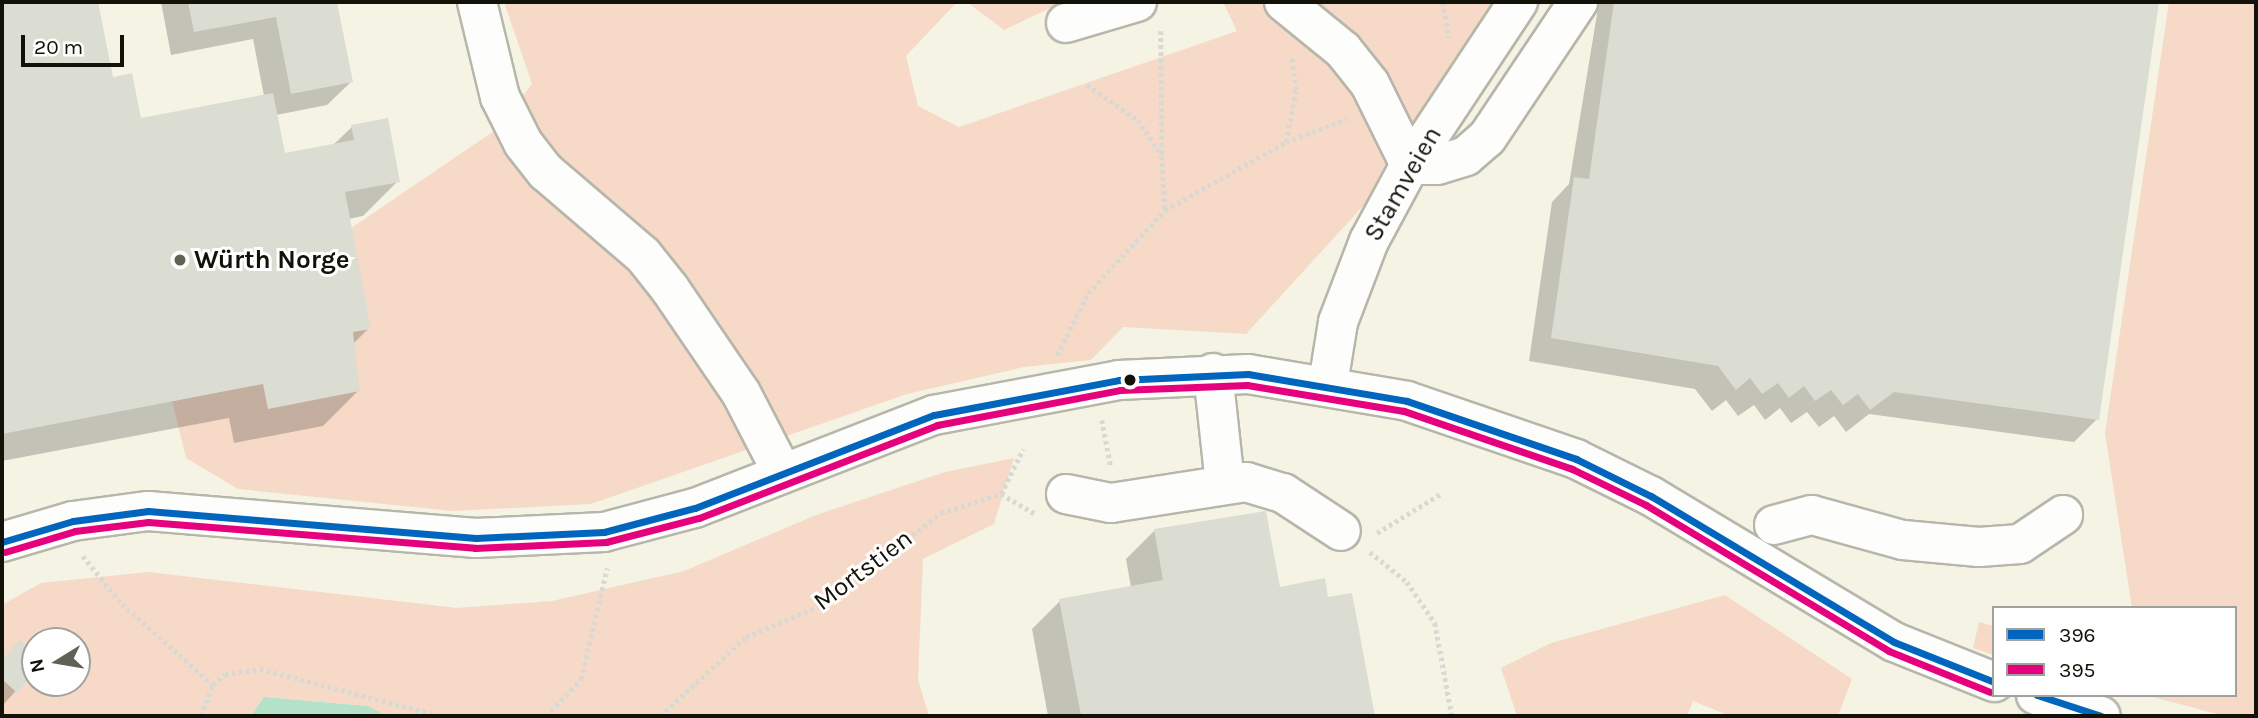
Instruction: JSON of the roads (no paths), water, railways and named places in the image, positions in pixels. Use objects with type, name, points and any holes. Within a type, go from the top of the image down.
[{"type":"street","points":[[477,2],[500,97],[523,143],[546,172],[614,226],[657,272],[729,373],[782,472]]},
{"type":"street","points":[[1285,2],[1343,50],[1391,115],[1410,164],[1466,156],[1487,138],[1578,2]]},
{"type":"street","name":"Stamveien","points":[[1328,384],[1351,284],[1410,164],[1517,2]]},
{"type":"street","points":[[1066,23],[1148,9]]},
{"type":"street","points":[[1213,373],[1225,483]]},
{"type":"street","points":[[2,542],[73,521],[148,511],[476,538],[560,538],[663,519],[894,427],[974,406],[1119,380],[1213,373],[1328,384],[1456,415],[1576,459],[1651,496],[1894,642],[1992,681]]},
{"type":"street","points":[[1057,508],[1118,502],[1225,483],[1283,493],[1350,537]]},
{"type":"street","points":[[1774,525],[1812,515],[1903,540],[1979,547],[2020,544],[2063,515]]},
{"type":"street","points":[[2042,704],[2101,716]]},
{"type":"place","name":"Würth Norge","points":[[180,260]]}]
